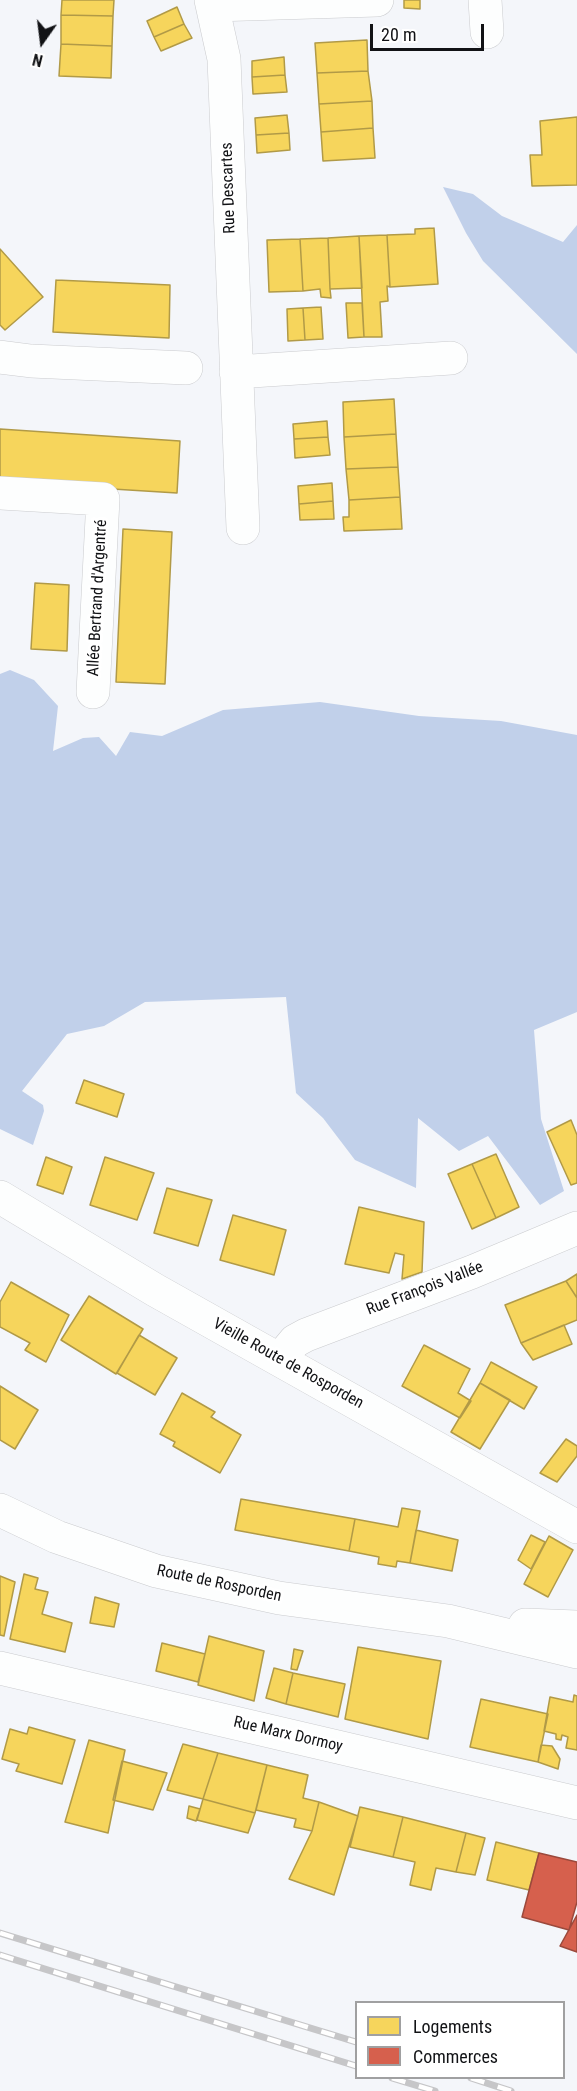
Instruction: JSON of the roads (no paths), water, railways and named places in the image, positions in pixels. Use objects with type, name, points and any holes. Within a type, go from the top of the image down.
[{"type":"street","name":"Rue Descartes","points":[[243,528],[224,59],[212,3],[378,0]]},
{"type":"street","points":[[484,0],[487,32]]},
{"type":"street","points":[[0,357],[31,361],[186,368]]},
{"type":"street","points":[[236,372],[452,358]]},
{"type":"street","name":"Allée Bertrand d'Argentré","points":[[0,493],[103,499],[93,692]]},
{"type":"street","name":"Vieille Route de Rosporden","points":[[0,1197],[155,1290],[577,1527]]},
{"type":"street","name":"Rue François Vallée","points":[[280,1359],[295,1341],[306,1335],[472,1272],[577,1228]]},
{"type":"street","name":"Route de Rosporden","points":[[0,1510],[57,1538],[156,1571],[279,1598],[448,1621],[577,1627]]},
{"type":"street","name":"Route de Rosporden","points":[[448,1621],[577,1652]]},
{"type":"street","name":"Rue Marx Dormoy","points":[[0,1668],[577,1803]]},
{"type":"railway","points":[[0,1933],[355,2042]]},
{"type":"railway","points":[[0,1955],[355,2066]]},
{"type":"railway","points":[[395,2079],[435,2091]]},
{"type":"railway","points":[[474,2079],[511,2091]]}]
